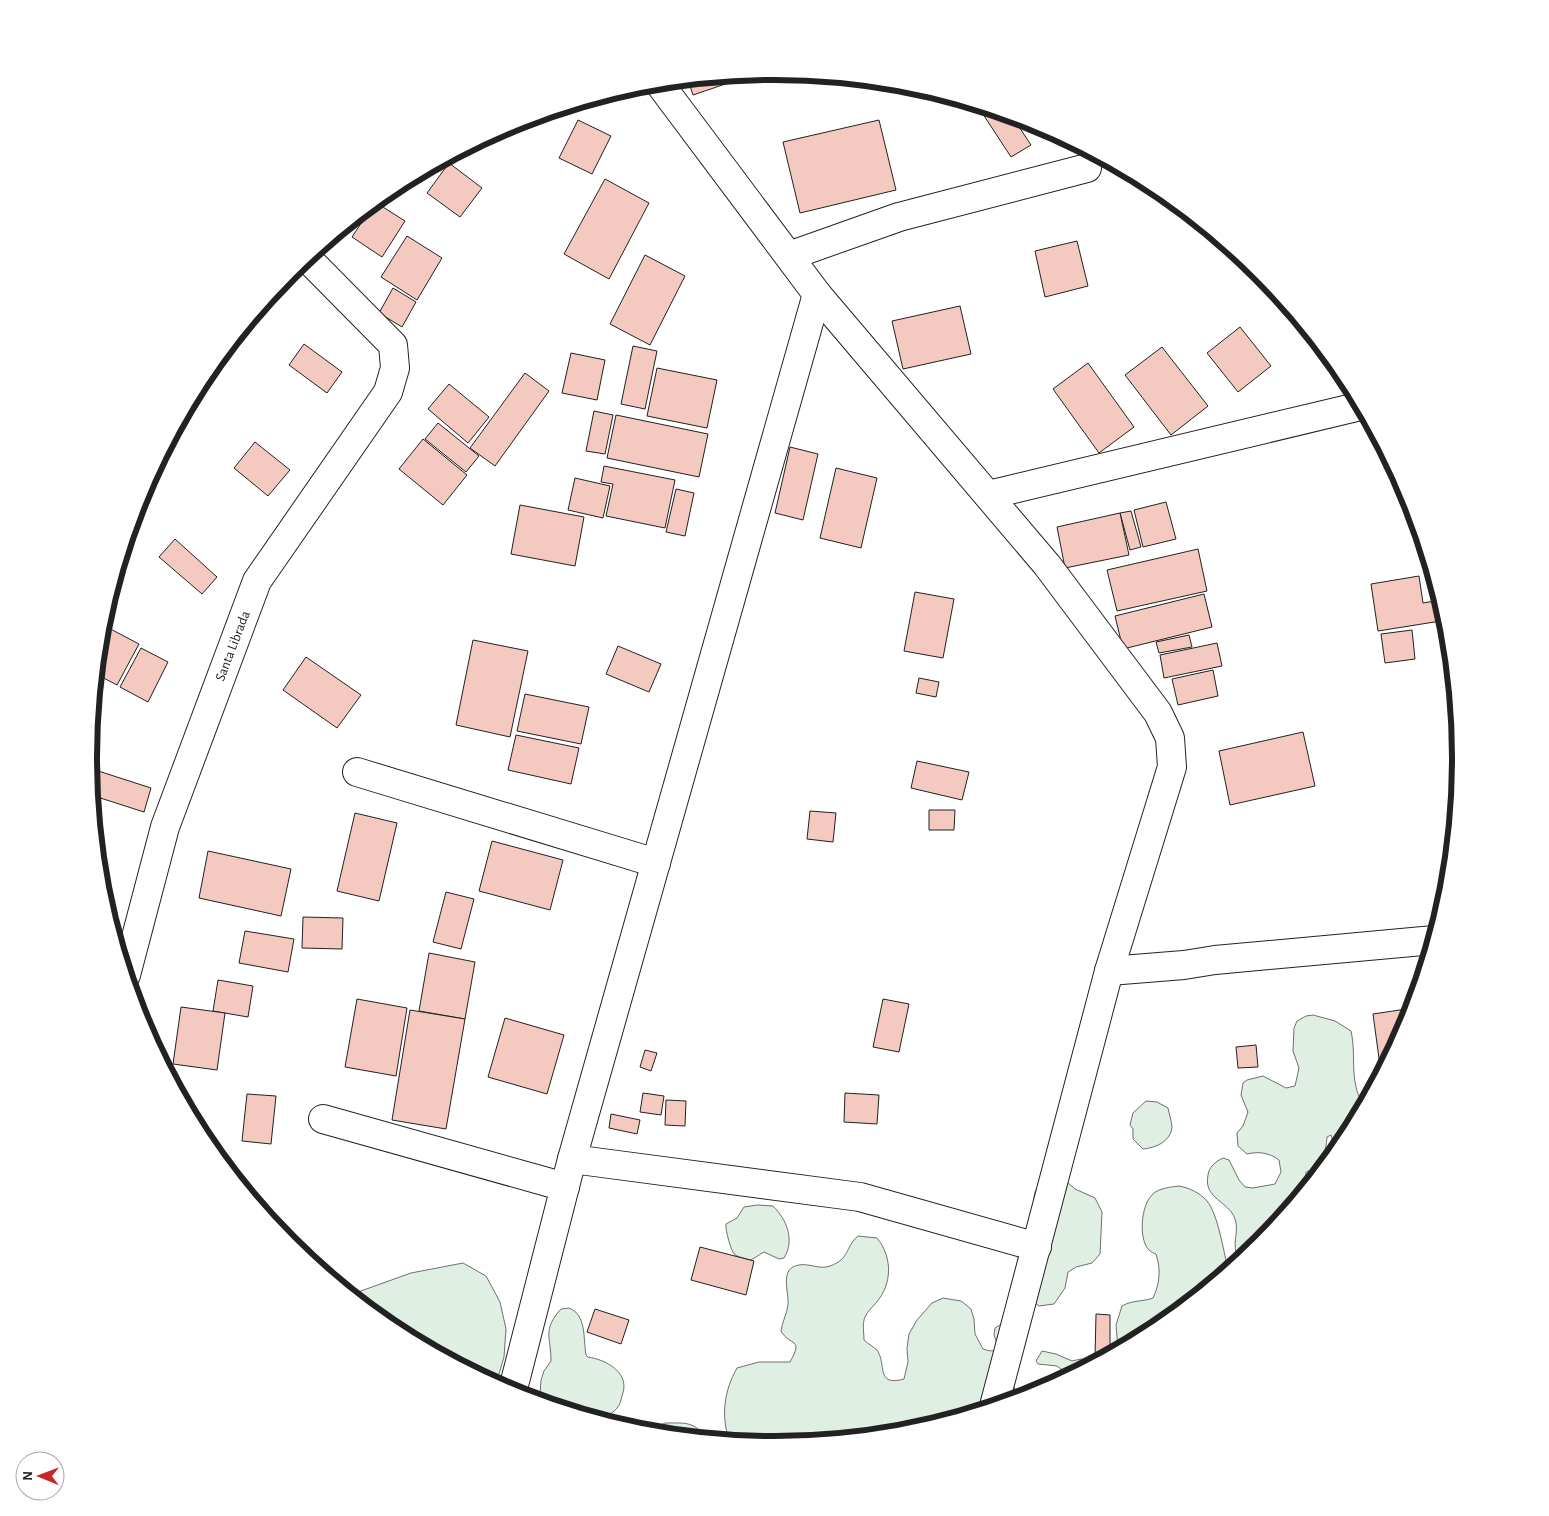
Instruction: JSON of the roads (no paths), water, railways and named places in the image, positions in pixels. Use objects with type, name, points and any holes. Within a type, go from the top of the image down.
[{"type":"street","points":[[664,90],[817,294],[1048,565],[1158,713],[1170,738],[1172,767],[1108,971],[996,1398]]},
{"type":"street","points":[[790,256],[899,217],[1087,168]]},
{"type":"street","name":"Santa Librada","points":[[129,964],[165,827],[257,581],[388,392],[396,368],[393,345],[311,263]]},
{"type":"street","points":[[514,1384],[572,1159],[817,294]]},
{"type":"street","points":[[988,495],[1355,407]]},
{"type":"street","points":[[357,772],[656,864]]},
{"type":"street","points":[[1108,971],[1427,941]]},
{"type":"street","points":[[323,1119],[565,1187]]},
{"type":"street","points":[[572,1159],[860,1197],[1037,1247]]}]
